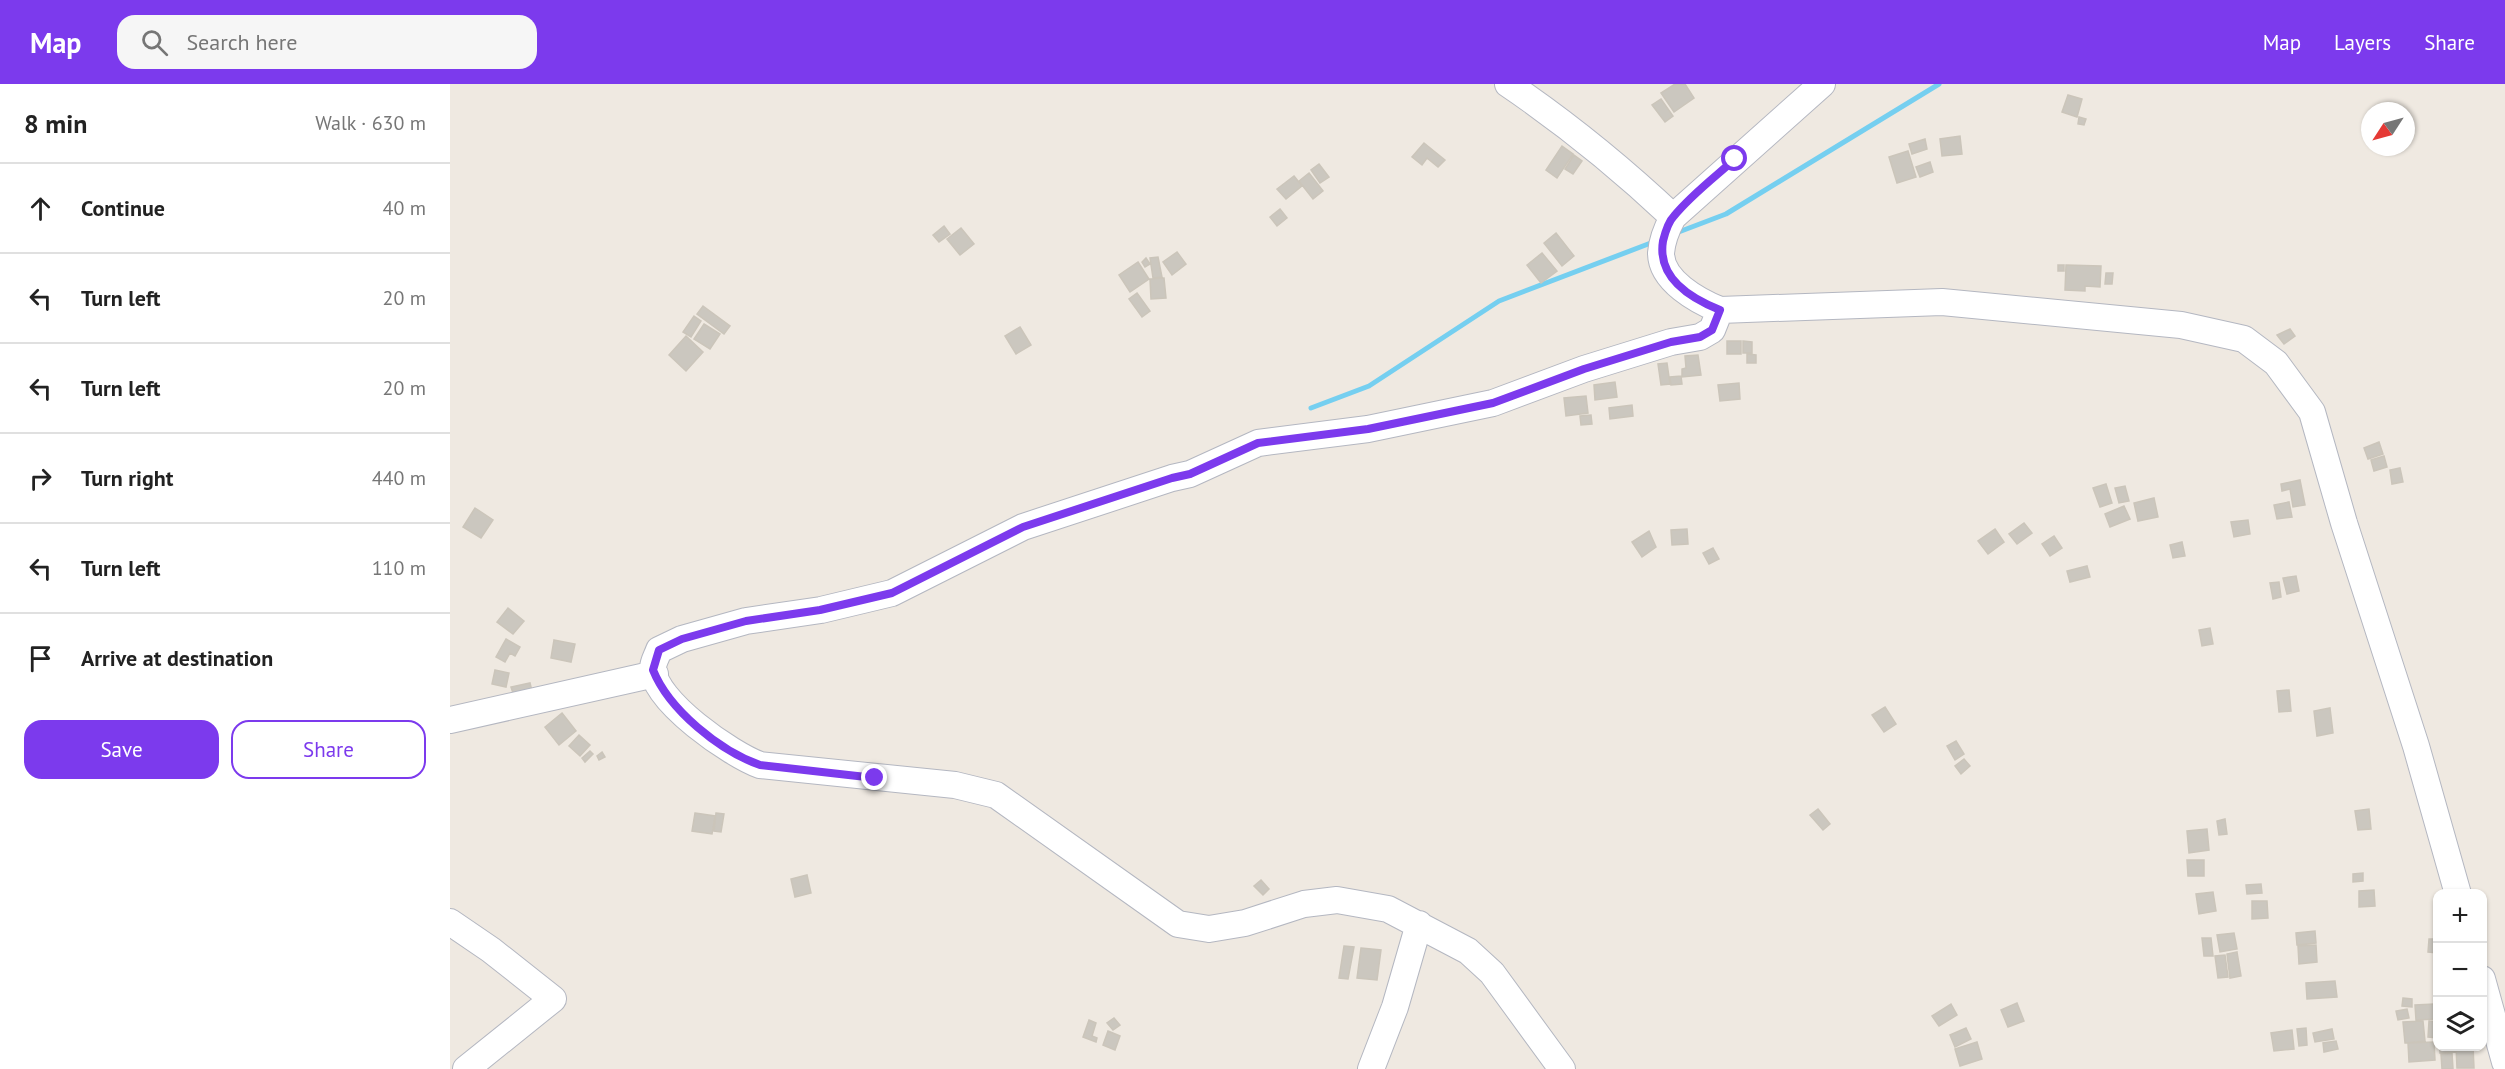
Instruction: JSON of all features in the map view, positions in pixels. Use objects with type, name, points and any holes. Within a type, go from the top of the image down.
[{"type":"street","points":[[1508,84],[1624,171],[1673,217]]},
{"type":"street","points":[[1822,84],[1673,217],[1665,234],[1661,255],[1666,268],[1677,284],[1698,301],[1720,310],[1942,302],[2169,324],[2244,339],[2276,363],[2312,412],[2344,523],[2416,746],[2457,889]]},
{"type":"street","points":[[1562,1069],[1492,973],[1468,951],[1388,909],[1337,900],[1304,904],[1245,923],[1209,929],[1178,924],[996,795],[955,785],[782,768],[760,765],[743,759],[690,721],[662,690],[655,674],[655,660],[659,650],[682,639],[746,621],[820,610],[892,593],[1023,527],[1190,474],[1258,443],[1368,429],[1493,403],[1584,369],[1671,342],[1700,337],[1712,330],[1720,310]]},
{"type":"street","points":[[450,720],[655,674]]},
{"type":"street","points":[[450,922],[491,950],[553,999],[466,1069]]},
{"type":"street","points":[[1371,1069],[1395,1007],[1419,924]]},
{"type":"street","points":[[2487,997],[2505,1062]]},
{"type":"building","points":[[1675,84],[1685,84],[1694,98],[1674,112],[1661,93]]},
{"type":"building","points":[[2068,95],[2082,99],[2077,117],[2062,112]]},
{"type":"building","points":[[1661,99],[1673,116],[1665,122],[1652,105]]},
{"type":"building","points":[[2079,117],[2086,119],[2084,125],[2078,124]]},
{"type":"building","points":[[1960,136],[1962,154],[1942,156],[1940,139]]},
{"type":"building","points":[[1925,139],[1927,149],[1912,154],[1909,144]]},
{"type":"building","points":[[1424,143],[1445,160],[1438,167],[1427,158],[1422,165],[1412,157]]},
{"type":"building","points":[[1562,146],[1573,154],[1557,178],[1546,170]]},
{"type":"building","points":[[1908,151],[1916,177],[1897,183],[1889,157]]},
{"type":"building","points":[[1574,155],[1582,161],[1573,174],[1565,169]]},
{"type":"building","points":[[1930,162],[1933,172],[1920,177],[1916,167]]},
{"type":"building","points":[[1319,164],[1329,177],[1320,183],[1311,170]]},
{"type":"building","points":[[1309,173],[1323,191],[1313,199],[1299,181]]},
{"type":"building","points":[[1294,176],[1302,186],[1286,199],[1277,189]]},
{"type":"building","points":[[1280,209],[1287,218],[1277,226],[1270,217]]},
{"type":"building","points":[[944,226],[950,234],[939,242],[933,235]]},
{"type":"building","points":[[961,228],[974,244],[960,255],[947,239]]},
{"type":"building","points":[[1556,233],[1574,256],[1562,266],[1544,243]]},
{"type":"building","points":[[1177,252],[1186,264],[1172,275],[1163,262]]},
{"type":"building","points":[[1542,253],[1557,271],[1541,283],[1527,265]]},
{"type":"building","points":[[1158,257],[1162,277],[1153,278],[1150,258]]},
{"type":"building","points":[[1146,258],[1150,264],[1145,267],[1142,262]]},
{"type":"building","points":[[1138,262],[1149,279],[1130,292],[1119,275]]},
{"type":"building","points":[[2058,265],[2064,265],[2064,271],[2058,271]]},
{"type":"building","points":[[2066,265],[2101,266],[2100,287],[2085,286],[2085,291],[2065,290]]},
{"type":"building","points":[[2106,273],[2113,273],[2112,284],[2105,284]]},
{"type":"building","points":[[1164,278],[1166,298],[1151,299],[1150,279]]},
{"type":"building","points":[[1137,293],[1150,311],[1142,317],[1129,299]]},
{"type":"building","points":[[703,306],[730,326],[724,334],[697,314]]},
{"type":"building","points":[[694,316],[701,321],[691,337],[683,332]]},
{"type":"building","points":[[704,324],[720,334],[710,349],[694,339]]},
{"type":"building","points":[[1020,327],[1031,345],[1016,354],[1005,336]]},
{"type":"building","points":[[2290,329],[2295,336],[2284,344],[2277,335]]},
{"type":"building","points":[[686,336],[703,352],[686,371],[669,355]]},
{"type":"building","points":[[1727,341],[1741,341],[1741,354],[1727,354]]},
{"type":"building","points":[[1743,341],[1752,342],[1752,353],[1743,353]]},
{"type":"building","points":[[1747,354],[1756,355],[1756,363],[1747,363]]},
{"type":"building","points":[[1698,355],[1701,375],[1682,377],[1682,369],[1686,368],[1685,356]]},
{"type":"building","points":[[1667,363],[1670,384],[1661,385],[1658,364]]},
{"type":"building","points":[[1681,376],[1682,384],[1671,385],[1670,377]]},
{"type":"building","points":[[1615,382],[1617,397],[1595,400],[1594,385]]},
{"type":"building","points":[[1739,383],[1740,399],[1720,401],[1718,385]]},
{"type":"building","points":[[1586,396],[1588,413],[1566,416],[1564,398]]},
{"type":"building","points":[[1632,405],[1633,416],[1610,419],[1609,408]]},
{"type":"building","points":[[1591,415],[1592,424],[1581,425],[1580,416]]},
{"type":"building","points":[[2379,442],[2383,454],[2368,459],[2364,448]]},
{"type":"building","points":[[2384,456],[2387,467],[2374,471],[2371,460]]},
{"type":"building","points":[[2400,468],[2403,482],[2392,484],[2390,470]]},
{"type":"building","points":[[2300,480],[2305,505],[2293,507],[2290,489],[2282,491],[2281,484]]},
{"type":"building","points":[[2106,484],[2112,503],[2100,507],[2093,488]]},
{"type":"building","points":[[2125,486],[2129,501],[2119,503],[2115,488]]},
{"type":"building","points":[[2154,498],[2158,517],[2138,521],[2134,503]]},
{"type":"building","points":[[2289,502],[2292,517],[2277,519],[2274,505]]},
{"type":"building","points":[[2124,506],[2130,519],[2110,527],[2105,514]]},
{"type":"building","points":[[475,508],[493,520],[481,538],[463,527]]},
{"type":"building","points":[[2248,520],[2250,534],[2234,537],[2231,522]]},
{"type":"building","points":[[2024,523],[2032,533],[2017,544],[2009,534]]},
{"type":"building","points":[[1687,529],[1688,544],[1672,545],[1671,530]]},
{"type":"building","points":[[1995,529],[2004,542],[1988,554],[1978,541]]},
{"type":"building","points":[[1649,531],[1656,547],[1642,557],[1632,542]]},
{"type":"building","points":[[2054,536],[2062,548],[2050,556],[2042,544]]},
{"type":"building","points":[[2182,542],[2185,556],[2173,558],[2170,545]]},
{"type":"building","points":[[1713,548],[1719,559],[1709,564],[1703,553]]},
{"type":"building","points":[[2087,566],[2090,577],[2070,582],[2067,571]]},
{"type":"building","points":[[2296,576],[2299,591],[2287,594],[2283,578]]},
{"type":"building","points":[[2279,582],[2281,597],[2273,599],[2270,583]]},
{"type":"building","points":[[508,608],[524,621],[513,634],[497,622]]},
{"type":"building","points":[[2210,628],[2213,644],[2202,646],[2199,630]]},
{"type":"building","points":[[506,639],[520,647],[515,656],[510,653],[505,662],[496,657]]},
{"type":"building","points":[[554,640],[575,644],[571,662],[551,658]]},
{"type":"building","points":[[495,670],[509,673],[506,687],[492,684]]},
{"type":"building","points":[[530,683],[532,691],[514,696],[511,687]]},
{"type":"building","points":[[2289,690],[2291,711],[2279,712],[2277,691]]},
{"type":"building","points":[[1885,707],[1896,724],[1884,732],[1872,715]]},
{"type":"building","points":[[2330,708],[2333,733],[2317,736],[2314,711]]},
{"type":"building","points":[[562,713],[576,731],[559,745],[545,727]]},
{"type":"building","points":[[579,735],[590,745],[580,756],[569,746]]},
{"type":"building","points":[[1956,741],[1964,754],[1955,760],[1947,746]]},
{"type":"building","points":[[590,751],[593,754],[585,762],[582,758]]},
{"type":"building","points":[[602,752],[605,757],[599,760],[597,756]]},
{"type":"building","points":[[1964,759],[1970,766],[1961,774],[1955,766]]},
{"type":"building","points":[[1818,809],[1830,824],[1823,830],[1810,815]]},
{"type":"building","points":[[2369,809],[2371,829],[2358,830],[2355,811]]},
{"type":"building","points":[[695,813],[715,816],[712,834],[692,831]]},
{"type":"building","points":[[716,813],[724,814],[721,832],[714,831]]},
{"type":"building","points":[[2225,819],[2227,834],[2219,835],[2217,821]]},
{"type":"building","points":[[2207,829],[2209,850],[2189,853],[2187,831]]},
{"type":"building","points":[[2187,860],[2204,860],[2204,876],[2188,876]]},
{"type":"building","points":[[2363,873],[2363,881],[2353,882],[2353,874]]},
{"type":"building","points":[[807,875],[811,893],[795,897],[791,879]]},
{"type":"building","points":[[1261,880],[1269,889],[1263,895],[1254,886]]},
{"type":"building","points":[[2261,884],[2262,893],[2247,894],[2246,885]]},
{"type":"building","points":[[2374,890],[2375,906],[2359,907],[2359,891]]},
{"type":"building","points":[[2213,892],[2216,911],[2199,914],[2196,894]]},
{"type":"building","points":[[2252,901],[2267,901],[2268,918],[2252,919]]},
{"type":"building","points":[[2315,931],[2316,943],[2297,945],[2296,933]]},
{"type":"building","points":[[2234,933],[2237,949],[2220,952],[2217,935]]},
{"type":"building","points":[[2202,938],[2211,938],[2213,956],[2204,956]]},
{"type":"building","points":[[2429,939],[2433,939],[2433,952],[2428,952]]},
{"type":"building","points":[[2316,945],[2317,962],[2299,964],[2298,946]]},
{"type":"building","points":[[1344,946],[1354,947],[1348,979],[1339,978]]},
{"type":"building","points":[[1361,948],[1381,950],[1377,980],[1357,978]]},
{"type":"building","points":[[2237,952],[2241,976],[2230,978],[2227,954]]},
{"type":"building","points":[[2225,955],[2228,977],[2218,978],[2215,956]]},
{"type":"building","points":[[2335,981],[2337,997],[2307,999],[2306,983]]},
{"type":"building","points":[[2403,998],[2412,999],[2412,1007],[2402,1006]]},
{"type":"building","points":[[2017,1003],[2024,1021],[2008,1027],[2001,1010]]},
{"type":"building","points":[[1951,1004],[1957,1015],[1939,1026],[1932,1016]]},
{"type":"building","points":[[2433,1004],[2433,1019],[2416,1020],[2415,1005]]},
{"type":"building","points":[[2407,1009],[2409,1018],[2398,1020],[2396,1011]]},
{"type":"building","points":[[1114,1018],[1120,1025],[1113,1030],[1107,1023]]},
{"type":"building","points":[[1089,1020],[1096,1023],[1092,1036],[1097,1038],[1096,1042],[1083,1037]]},
{"type":"building","points":[[2423,1021],[2425,1041],[2405,1043],[2403,1022]]},
{"type":"building","points":[[2429,1021],[2433,1021],[2433,1038],[2428,1037]]},
{"type":"building","points":[[1966,1028],[1971,1039],[1955,1047],[1950,1035]]},
{"type":"building","points":[[2306,1028],[2307,1045],[2299,1046],[2297,1029]]},
{"type":"building","points":[[2332,1029],[2334,1039],[2315,1042],[2313,1033]]},
{"type":"building","points":[[2292,1030],[2294,1049],[2274,1051],[2271,1033]]},
{"type":"building","points":[[1108,1031],[1120,1036],[1115,1050],[1103,1045]]},
{"type":"building","points":[[2336,1041],[2338,1049],[2324,1052],[2323,1043]]},
{"type":"building","points":[[1977,1042],[1982,1059],[1960,1066],[1955,1049]]},
{"type":"building","points":[[2433,1042],[2435,1060],[2409,1062],[2408,1043]]},
{"type":"building","points":[[2456,1051],[2473,1051],[2474,1068],[2457,1068]]},
{"type":"building","points":[[2452,1053],[2453,1069],[2442,1069],[2441,1054]]},
{"type":"waterway","points":[[1676,233],[1726,214],[1939,84]]},
{"type":"waterway","points":[[1311,408],[1369,386],[1499,301],[1656,241]]},
{"type":"route","points":[[875,778],[760,765],[743,759],[690,721],[662,690],[653,670],[659,650],[682,639],[746,621],[820,610],[892,593],[1023,527],[1190,474],[1258,443],[1368,429],[1493,403],[1584,369],[1671,342],[1700,337],[1712,330],[1720,310],[1698,301],[1677,284],[1666,268],[1661,255],[1665,234],[1673,217],[1735,159]]}]
